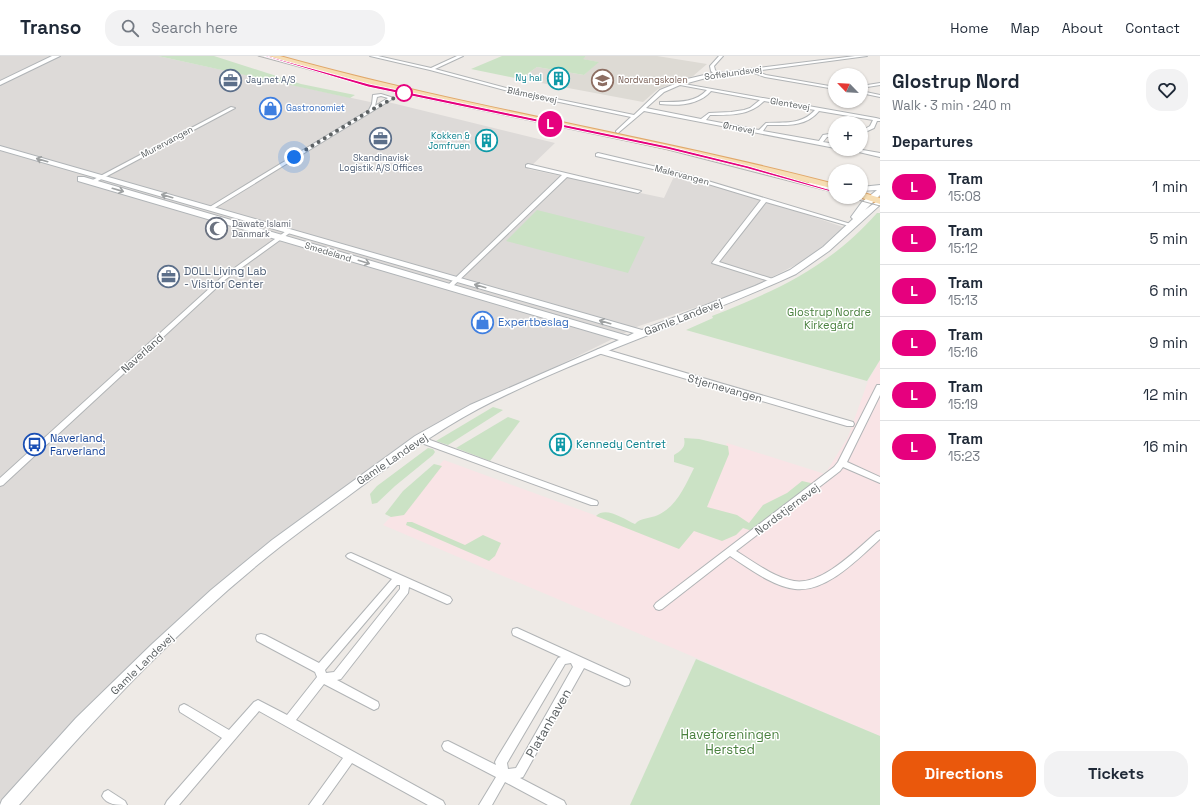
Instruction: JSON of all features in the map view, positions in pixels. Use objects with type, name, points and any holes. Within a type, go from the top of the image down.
[{"type":"main road","points":[[273,56],[369,83],[645,140],[798,177],[828,186]]},
{"type":"main road","points":[[284,56],[410,89],[618,132],[828,180]]},
{"type":"street","points":[[1,82],[57,56]]},
{"type":"street","name":"Blåmejsevej","points":[[372,56],[396,61],[392,63],[413,68],[417,66],[431,69],[516,92],[634,116]]},
{"type":"street","points":[[431,69],[461,56]]},
{"type":"street","points":[[717,74],[713,71],[712,66],[721,56]]},
{"type":"street","name":"Sofielundsvej","points":[[618,132],[662,91],[678,84],[717,74],[865,56]]},
{"type":"street","points":[[748,70],[765,76],[828,87]]},
{"type":"street","name":"Glentevej","points":[[678,84],[878,120],[872,128],[868,130]]},
{"type":"street","points":[[868,86],[880,84]]},
{"type":"street","points":[[662,103],[690,102],[705,96],[710,90]]},
{"type":"street","points":[[868,93],[880,96]]},
{"type":"street","name":"Glentevej","points":[[702,121],[709,114],[743,113],[757,107],[763,99]]},
{"type":"street","name":"Murervangen","points":[[102,177],[233,108]]},
{"type":"street","name":"Ørnevej","points":[[642,109],[828,145]]},
{"type":"street","name":"Glentevej","points":[[760,132],[766,124],[800,123],[813,117],[818,109]]},
{"type":"street","points":[[211,208],[371,110]]},
{"type":"street","points":[[820,144],[825,135],[828,135]]},
{"type":"street","name":"Smedeland","points":[[0,148],[643,333]]},
{"type":"street","points":[[868,153],[880,155]]},
{"type":"street","name":"Smedeland","points":[[0,155],[628,339]]},
{"type":"street","name":"Malervangen","points":[[598,155],[676,172],[851,225]]},
{"type":"street","points":[[528,166],[638,190]]},
{"type":"street","points":[[449,286],[566,175]]},
{"type":"street","points":[[92,182],[102,177]]},
{"type":"street","name":"Gamle Landevej","points":[[851,225],[874,196]]},
{"type":"street","name":"Gamle Landevej","points":[[8,805],[81,723],[156,649],[216,594],[276,543],[419,439],[474,407],[523,384],[628,339],[774,281],[818,256],[851,225],[874,196]]},
{"type":"street","points":[[765,199],[715,263],[774,281]]},
{"type":"street","points":[[184,209],[194,203]]},
{"type":"street","name":"Naverland","points":[[0,483],[224,278],[289,231]]},
{"type":"street","name":"Stjernevangen","points":[[601,351],[850,424]]},
{"type":"street","name":"Nordstjernevej","points":[[659,606],[822,482],[842,463],[880,387]]},
{"type":"street","points":[[419,439],[594,503]]},
{"type":"street","points":[[842,463],[880,480]]},
{"type":"street","points":[[730,552],[774,577],[797,586],[810,584],[825,579],[880,534]]},
{"type":"street","points":[[351,556],[447,600]]},
{"type":"street","points":[[321,674],[337,676],[405,590],[404,580]]},
{"type":"street","points":[[288,722],[321,674],[394,582],[404,580]]},
{"type":"street","points":[[517,632],[625,682]]},
{"type":"street","points":[[261,638],[374,706]]},
{"type":"street","name":"Platanhaven","points":[[485,805],[503,775],[501,762],[562,661],[573,658],[579,667],[519,773],[503,775]]},
{"type":"street","points":[[171,805],[258,705],[439,805]]},
{"type":"street","points":[[184,709],[231,737]]},
{"type":"street","points":[[448,746],[560,805]]},
{"type":"street","points":[[315,805],[351,756]]},
{"type":"street","points":[[108,796],[121,805]]},
{"type":"shaded area","points":[[0,56],[158,56],[384,105],[388,102],[555,143],[528,169],[664,198],[677,170],[843,227],[811,257],[745,291],[639,326],[541,374],[368,469],[244,564],[0,805]]},
{"type":"shaded area","name":"Nordvangskolen","points":[[586,56],[657,56],[707,64],[693,76],[658,89],[643,102],[520,79],[537,67],[584,75],[598,62],[582,59]]},
{"type":"shaded area","points":[[880,360],[880,736],[383,525],[444,460],[679,546],[727,443],[825,474],[848,437],[868,381]]},
{"type":"green space","points":[[158,56],[214,56],[301,84],[355,95],[350,98]]},
{"type":"green space","points":[[502,56],[586,56],[583,59],[599,62],[584,75],[537,67],[520,79],[471,69]]},
{"type":"green space","points":[[537,210],[645,237],[628,273],[506,241]]},
{"type":"green space","name":"Glostrup Nordre Kirkegård","points":[[877,213],[880,213],[880,360],[867,381],[686,330],[713,318],[712,316],[759,297],[801,275],[840,248],[859,232]]},
{"type":"green space","points":[[493,407],[503,410],[448,445],[436,441]]},
{"type":"green space","points":[[508,417],[520,421],[490,461],[456,448]]},
{"type":"green space","points":[[684,438],[699,439],[728,446],[729,454],[707,507],[737,515],[749,523],[763,505],[787,493],[802,481],[815,484],[752,531],[743,528],[736,535],[722,541],[694,531],[679,549],[596,516],[605,512],[615,514],[635,524],[640,520],[658,515],[665,511],[680,495],[694,468],[674,462],[674,455],[684,446]]},
{"type":"green space","points":[[428,448],[433,449],[435,452],[433,455],[377,503],[372,504],[370,494],[377,486]]},
{"type":"green space","points":[[434,464],[442,466],[404,515],[391,517],[385,514],[403,491]]},
{"type":"green space","points":[[407,522],[412,522],[465,545],[483,535],[501,543],[495,556],[489,561],[406,525]]},
{"type":"green space","name":"Haveforeningen Hersted","points":[[696,659],[880,736],[880,805],[630,805]]},
{"type":"tram line","points":[[258,56],[388,91],[664,149],[828,191]]},
{"type":"tram line","name":"L","points":[[266,56],[351,81],[513,117],[630,139],[778,175],[828,190]]},
{"type":"tram line","points":[[868,203],[880,206]]},
{"type":"place","name":"Ny hal","points":[[558,78]]},
{"type":"place","name":"Jay.net A/S","points":[[231,80]]},
{"type":"place","name":"Nordvangskolen","points":[[603,80]]},
{"type":"place","name":"Gastronomiet","points":[[271,108]]},
{"type":"place","name":"Skandinavisk Logistik A/S Offices","points":[[381,139]]},
{"type":"place","name":"Kokken & Jomfruen","points":[[486,141]]},
{"type":"place","name":"Dawate Islami Danmark","points":[[216,229]]},
{"type":"place","name":"DOLL Living Lab - Visitor Center","points":[[168,277]]},
{"type":"place","name":"Expertbeslag","points":[[482,322]]},
{"type":"place","name":"Naverland, Farverland","points":[[35,444]]},
{"type":"place","name":"Kennedy Centret","points":[[560,444]]},
{"type":"route","points":[[294,157],[371,110],[404,93]]}]
